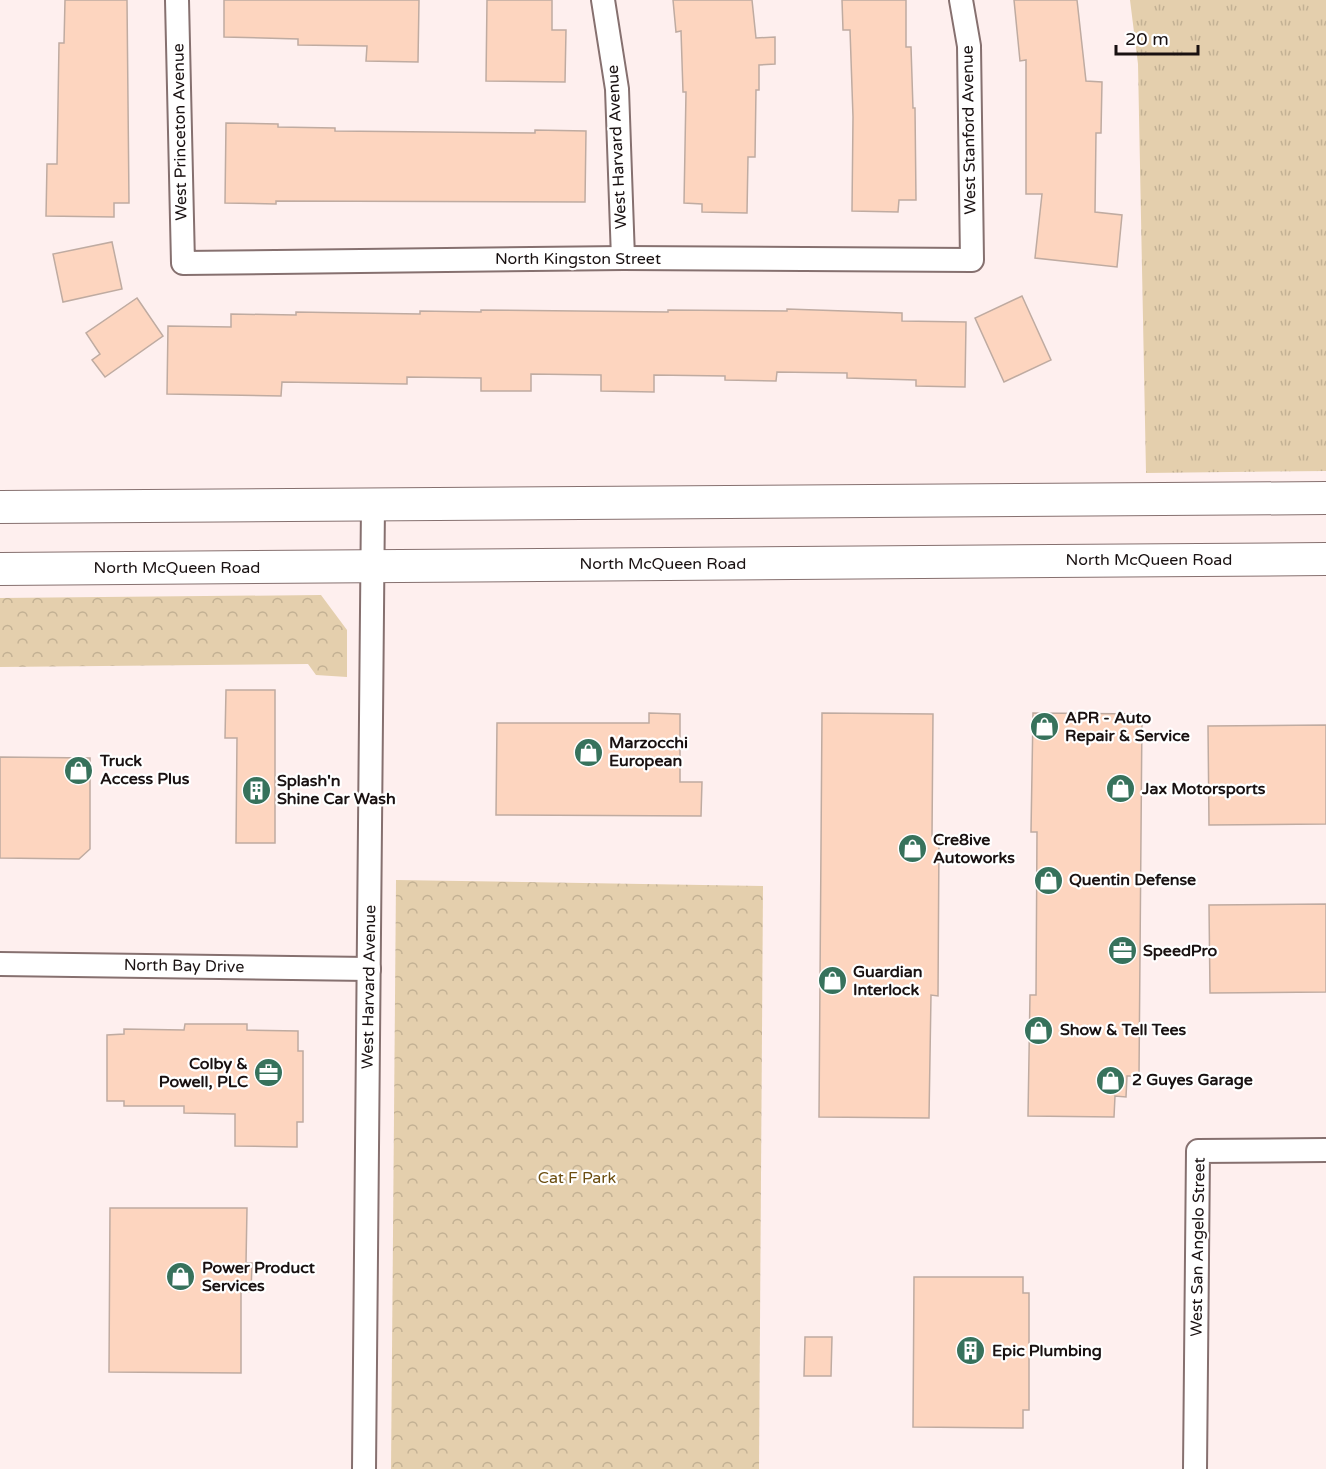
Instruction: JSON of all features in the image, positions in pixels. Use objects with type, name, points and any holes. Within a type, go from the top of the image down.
[{"type":"main road","points":[[0,507],[1326,498]]},
{"type":"main road","name":"North McQueen Road","points":[[0,569],[1326,559]]},
{"type":"street","name":"West Princeton Avenue","points":[[177,0],[183,263]]},
{"type":"street","name":"West Harvard Avenue","points":[[603,0],[616,89],[623,258]]},
{"type":"street","name":"West Stanford Avenue","points":[[961,0],[969,46],[972,260]]},
{"type":"street","name":"North Kingston Street","points":[[183,263],[623,258],[972,260]]},
{"type":"street","name":"West Harvard Avenue","points":[[364,1469],[373,504]]},
{"type":"street","name":"North Bay Drive","points":[[0,964],[369,969]]},
{"type":"street","name":"West San Angelo Street","points":[[1195,1469],[1198,1151],[1326,1150]]},
{"type":"green space","points":[[1130,0],[1326,0],[1326,471],[1146,473],[1138,64]]},
{"type":"green space","points":[[321,595],[347,630],[347,677],[316,675],[308,664],[0,667],[0,598]]},
{"type":"green space","name":"Cat F Park","points":[[396,880],[763,886],[759,1469],[391,1469]]},
{"type":"building","points":[[65,0],[127,0],[129,203],[114,203],[114,217],[46,216],[47,164],[57,164],[59,43],[64,43]]},
{"type":"building","points":[[224,0],[419,0],[418,62],[366,61],[367,46],[298,45],[298,39],[224,37]]},
{"type":"building","points":[[487,0],[552,0],[552,30],[566,30],[565,82],[486,81]]},
{"type":"building","points":[[673,0],[752,0],[756,38],[775,37],[775,64],[759,65],[759,90],[756,90],[755,157],[748,157],[747,213],[702,212],[702,204],[684,203],[686,92],[683,92],[681,31],[676,32]]},
{"type":"building","points":[[842,0],[906,0],[906,47],[911,47],[913,108],[915,108],[916,200],[899,200],[898,212],[852,211],[853,117],[850,30],[843,30]]},
{"type":"building","points":[[1014,0],[1077,0],[1086,81],[1102,82],[1101,133],[1096,133],[1095,212],[1122,215],[1117,267],[1035,258],[1042,194],[1026,194],[1026,60],[1020,61]]},
{"type":"building","points":[[226,123],[335,128],[335,131],[535,133],[535,130],[586,131],[585,202],[276,201],[276,204],[225,203]]},
{"type":"building","points":[[112,242],[122,289],[63,302],[53,254]]},
{"type":"building","points":[[1022,296],[1051,360],[1004,382],[975,318]]},
{"type":"building","points":[[137,298],[163,336],[105,377],[92,360],[100,354],[86,333]]},
{"type":"building","points":[[787,309],[902,313],[902,321],[966,322],[965,387],[916,386],[916,380],[847,378],[847,373],[777,372],[776,381],[725,380],[725,376],[654,375],[654,392],[601,391],[601,375],[531,374],[531,391],[481,391],[481,378],[407,377],[407,384],[282,382],[281,396],[167,394],[168,326],[231,327],[231,314],[296,315],[296,312],[420,314],[420,311],[481,312],[481,310],[787,311]]},
{"type":"building","name":"Splash'n Shine Car Wash","points":[[226,690],[275,690],[275,843],[236,843],[237,738],[225,738]]},
{"type":"building","name":"Marzocchi European","points":[[649,713],[680,714],[680,782],[702,782],[701,816],[496,815],[497,723],[649,723]]},
{"type":"building","points":[[822,713],[933,714],[932,836],[939,836],[938,996],[931,995],[929,1118],[819,1117]]},
{"type":"building","points":[[1033,713],[1142,714],[1139,1076],[1127,1076],[1126,1097],[1115,1096],[1114,1117],[1028,1116],[1030,995],[1036,995],[1037,832],[1031,832]]},
{"type":"building","points":[[1326,725],[1326,824],[1209,825],[1208,726]]},
{"type":"building","points":[[0,757],[90,758],[90,849],[79,859],[0,858]]},
{"type":"building","points":[[1326,904],[1326,992],[1210,993],[1209,905]]},
{"type":"building","points":[[185,1024],[247,1024],[247,1030],[298,1031],[298,1051],[303,1051],[303,1122],[297,1122],[297,1147],[235,1146],[235,1114],[184,1113],[184,1106],[124,1106],[124,1101],[107,1101],[107,1035],[124,1034],[124,1029],[184,1030]]},
{"type":"building","name":"Power Product Services","points":[[110,1208],[247,1208],[246,1263],[252,1263],[251,1292],[241,1291],[241,1373],[109,1372]]},
{"type":"building","name":"Epic Plumbing","points":[[914,1277],[1023,1277],[1023,1293],[1029,1293],[1029,1410],[1023,1410],[1023,1428],[913,1427]]},
{"type":"building","points":[[805,1337],[832,1337],[831,1376],[804,1376]]},
{"type":"place","name":"APR - Auto Repair & Service","points":[[1044,727]]},
{"type":"place","name":"Marzocchi European","points":[[588,752]]},
{"type":"place","name":"Truck Access Plus","points":[[79,770]]},
{"type":"place","name":"Jax Motorsports","points":[[1121,789]]},
{"type":"place","name":"Splash'n Shine Car Wash","points":[[256,790]]},
{"type":"place","name":"Cre8ive Autoworks","points":[[912,849]]},
{"type":"place","name":"Quentin Defense","points":[[1048,880]]},
{"type":"place","name":"SpeedPro","points":[[1122,951]]},
{"type":"place","name":"Guardian Interlock","points":[[832,981]]},
{"type":"place","name":"Show & Tell Tees","points":[[1039,1030]]},
{"type":"place","name":"Colby & Powell, PLC","points":[[269,1073]]},
{"type":"place","name":"2 Guyes Garage","points":[[1111,1080]]},
{"type":"place","name":"Power Product Services","points":[[181,1277]]},
{"type":"place","name":"Epic Plumbing","points":[[971,1351]]}]
